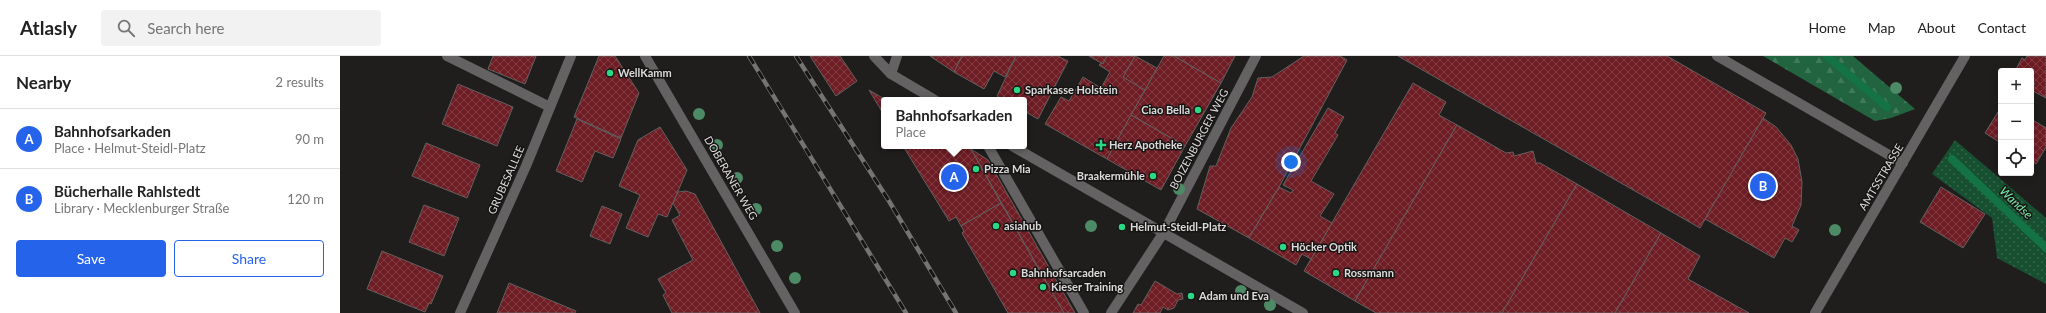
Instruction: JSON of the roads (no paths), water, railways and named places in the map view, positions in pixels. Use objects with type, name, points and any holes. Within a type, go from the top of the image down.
[{"type":"street","points":[[447,56],[550,107]]},
{"type":"street","name":"GRUBESALLEE","points":[[460,313],[571,56]]},
{"type":"street","name":"DOBERANER WEG","points":[[645,56],[795,313]]},
{"type":"street","points":[[874,56],[891,74],[930,97]]},
{"type":"street","points":[[891,74],[897,56]]},
{"type":"street","name":"BOIZENBURGER WEG","points":[[1164,232],[1256,56]]},
{"type":"street","points":[[1718,56],[1903,163]]},
{"type":"street","name":"AMTSSTRASSE","points":[[1815,312],[1965,56]]},
{"type":"street","points":[[990,149],[1084,313]]},
{"type":"street","points":[[1017,149],[1303,313]]},
{"type":"street","points":[[1111,313],[1164,232]]},
{"type":"waterway","name":"Wandse","points":[[1827,56],[1887,107]]},
{"type":"waterway","name":"Wandse","points":[[1952,159],[2046,248]]},
{"type":"railway","points":[[749,56],[906,313]]},
{"type":"railway","points":[[796,56],[889,201],[956,313]]},
{"type":"place","name":"WellKamm","points":[[610,73]]},
{"type":"place","name":"Sparkasse Holstein","points":[[1017,90]]},
{"type":"place","name":"Ciao Bella","points":[[1198,110]]},
{"type":"place","name":"Herz Apotheke","points":[[1101,145]]},
{"type":"place","name":"Pizza Mia","points":[[976,169]]},
{"type":"place","name":"Braakermühle","points":[[1153,176]]},
{"type":"place","name":"Bahnhofsarkaden","points":[[954,177]]},
{"type":"place","name":"Bücherhalle Rahlstedt","points":[[1763,186]]},
{"type":"place","name":"asiahub","points":[[996,226]]},
{"type":"place","name":"Helmut-Steidl-Platz","points":[[1122,227]]},
{"type":"place","name":"Höcker Optik","points":[[1283,247]]},
{"type":"place","name":"Bahnhofsarcaden","points":[[1013,273]]},
{"type":"place","name":"Rossmann","points":[[1336,273]]},
{"type":"place","name":"Kieser Training","points":[[1043,287]]},
{"type":"place","name":"Adam und Eva","points":[[1191,296]]}]
